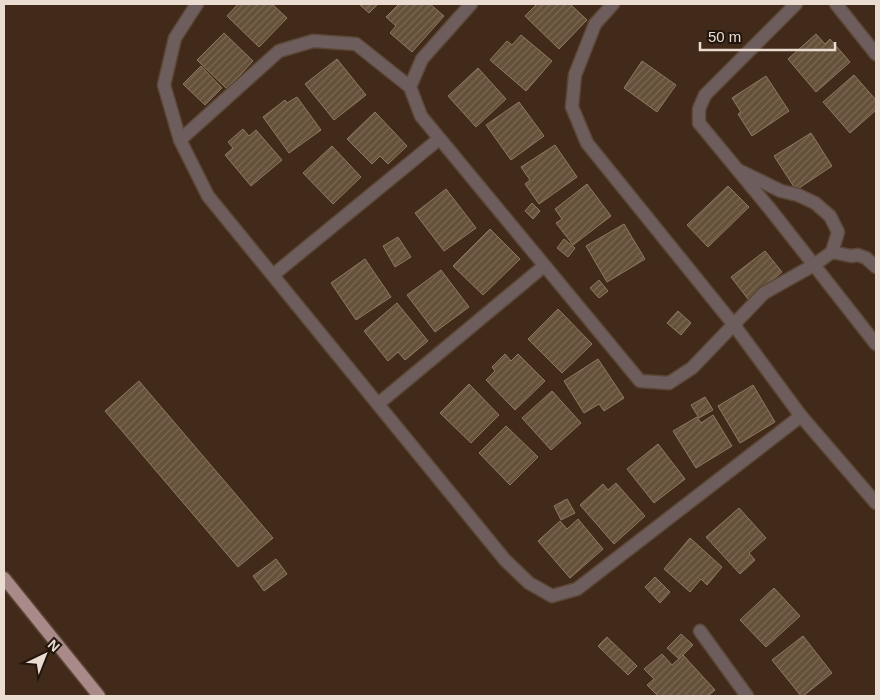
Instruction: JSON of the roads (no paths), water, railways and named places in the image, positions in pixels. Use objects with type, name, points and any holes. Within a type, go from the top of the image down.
[{"type":"main road","points":[[4,578],[99,696]]},
{"type":"street","points":[[196,4],[174,38],[164,85],[180,140],[208,196],[505,560],[528,584],[552,596],[577,589],[801,416]]},
{"type":"street","points":[[410,87],[422,59],[470,4]]},
{"type":"street","points":[[612,4],[595,24],[574,75],[572,108],[587,142],[734,325],[801,416],[876,503]]},
{"type":"street","points":[[796,4],[705,95],[699,109],[699,123],[876,344]]},
{"type":"street","points":[[836,4],[876,54]]},
{"type":"street","points":[[180,140],[279,51],[313,41],[356,44],[410,87],[421,116],[640,381],[669,383],[692,368],[764,293],[814,265],[832,252],[838,232],[830,216],[815,203],[798,195],[781,191],[738,170]]},
{"type":"street","points":[[273,275],[440,139]]},
{"type":"street","points":[[832,252],[850,256],[858,255],[866,258],[876,267]]},
{"type":"street","points":[[378,404],[544,266]]},
{"type":"street","points":[[700,631],[747,696]]}]
